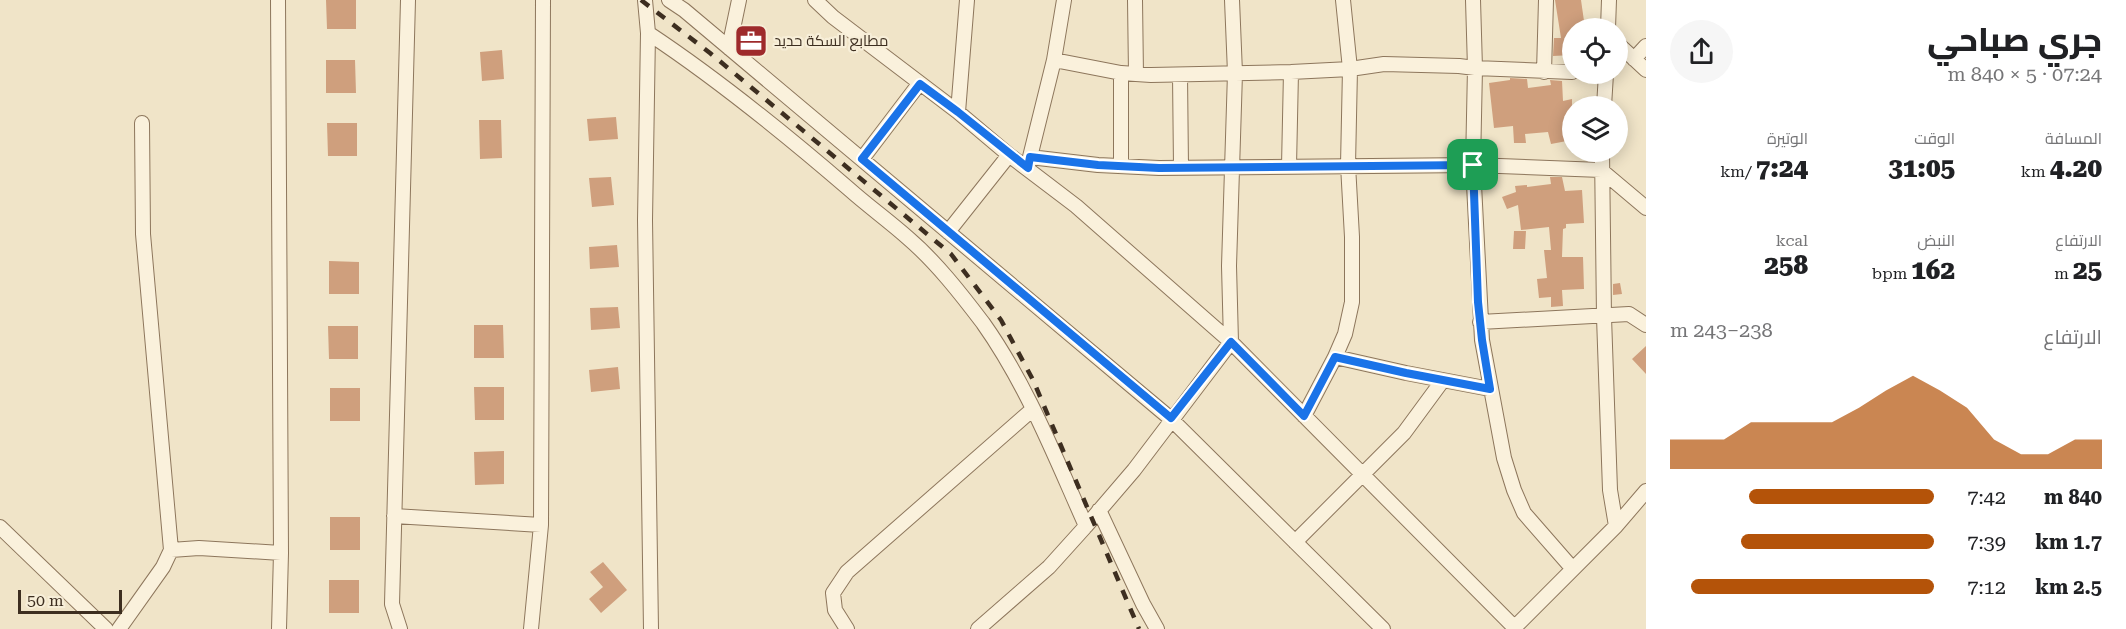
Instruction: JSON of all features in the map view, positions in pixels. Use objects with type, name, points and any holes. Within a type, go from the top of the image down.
[{"type":"street","points":[[278,0],[281,553],[279,629]]},
{"type":"street","points":[[400,629],[392,604],[408,0]]},
{"type":"street","points":[[531,629],[541,525],[543,0]]},
{"type":"street","points":[[645,0],[648,33],[645,220],[651,629]]},
{"type":"street","points":[[669,0],[683,5],[729,48],[1171,418],[1383,629]]},
{"type":"street","points":[[729,48],[739,0]]},
{"type":"street","points":[[815,0],[833,17],[958,112],[1009,155],[1029,163],[1181,167],[1473,165],[1601,170],[1646,208]]},
{"type":"street","points":[[958,112],[967,0]]},
{"type":"street","points":[[1029,163],[1054,60],[1064,0]]},
{"type":"street","points":[[1135,0],[1136,74]]},
{"type":"street","points":[[978,629],[1049,567],[1086,526],[1134,470],[1171,418],[1231,342],[1230,266],[1235,74],[1232,0]]},
{"type":"street","points":[[1304,416],[1345,334],[1352,302],[1352,237],[1348,165],[1350,69],[1343,0]]},
{"type":"street","points":[[1473,0],[1475,68],[1473,165],[1480,322],[1490,389],[1504,459],[1524,513],[1572,568]]},
{"type":"street","points":[[1544,72],[1546,0]]},
{"type":"street","points":[[1608,18],[1609,0]]},
{"type":"street","points":[[648,33],[729,89],[910,239],[948,280],[983,324],[1011,368],[1033,409],[1086,526]]},
{"type":"street","points":[[1634,59],[1646,46]]},
{"type":"street","points":[[1628,53],[1646,70]]},
{"type":"street","points":[[1054,60],[1136,74],[1291,72],[1350,69],[1384,64],[1562,72]]},
{"type":"street","points":[[1289,166],[1291,72]]},
{"type":"street","points":[[1121,73],[1122,166]]},
{"type":"street","points":[[1180,75],[1181,167]]},
{"type":"street","points":[[862,159],[920,84]]},
{"type":"street","points":[[119,629],[163,567],[171,550],[143,234],[142,123]]},
{"type":"street","points":[[948,232],[1009,155]]},
{"type":"street","points":[[1601,162],[1610,490],[1616,526]]},
{"type":"street","points":[[1029,163],[1231,342],[1515,628],[1616,526],[1646,491]]},
{"type":"street","points":[[1480,322],[1629,314],[1646,325]]},
{"type":"street","points":[[1335,357],[1490,389]]},
{"type":"street","points":[[1295,542],[1404,433],[1443,380]]},
{"type":"street","points":[[847,629],[835,610],[832,593],[847,572],[1033,409]]},
{"type":"street","points":[[1099,510],[1157,629]]},
{"type":"street","points":[[394,516],[541,525]]},
{"type":"street","points":[[0,527],[106,629]]},
{"type":"street","points":[[171,550],[199,548],[281,553]]},
{"type":"building","points":[[326,0],[356,0],[356,29],[327,29]]},
{"type":"building","points":[[1555,0],[1581,0],[1584,18],[1562,18],[1562,56],[1553,56],[1554,38],[1561,38]]},
{"type":"building","points":[[502,50],[504,79],[482,81],[480,52]]},
{"type":"building","points":[[326,60],[355,60],[356,93],[326,93]]},
{"type":"building","points":[[1510,78],[1527,79],[1528,88],[1551,85],[1550,80],[1562,81],[1562,142],[1551,144],[1548,132],[1525,134],[1526,143],[1514,143],[1513,126],[1494,128],[1489,83],[1510,80]]},
{"type":"building","points":[[616,117],[618,139],[589,141],[587,119]]},
{"type":"building","points":[[479,120],[501,120],[502,158],[480,159]]},
{"type":"building","points":[[327,123],[357,123],[357,156],[328,156]]},
{"type":"building","points":[[611,177],[614,205],[592,207],[589,178]]},
{"type":"building","points":[[1550,177],[1562,177],[1565,191],[1582,190],[1584,223],[1566,224],[1566,228],[1563,229],[1562,257],[1583,257],[1584,289],[1562,290],[1563,306],[1551,307],[1551,297],[1539,298],[1537,279],[1547,278],[1544,250],[1551,250],[1549,227],[1521,230],[1518,205],[1507,209],[1502,197],[1516,192],[1515,186],[1551,184]]},
{"type":"building","points":[[1514,231],[1526,231],[1525,249],[1513,249]]},
{"type":"building","points":[[617,245],[619,267],[590,269],[589,247]]},
{"type":"building","points":[[329,261],[359,262],[359,294],[329,294]]},
{"type":"building","points":[[1620,283],[1622,294],[1613,295],[1613,284]]},
{"type":"building","points":[[618,307],[620,328],[591,330],[590,308]]},
{"type":"building","points":[[474,325],[503,325],[504,358],[474,358]]},
{"type":"building","points":[[328,326],[358,326],[358,359],[329,359]]},
{"type":"building","points":[[1646,346],[1646,374],[1632,359]]},
{"type":"building","points":[[618,367],[620,389],[591,392],[589,370]]},
{"type":"building","points":[[474,387],[504,387],[504,420],[475,420]]},
{"type":"building","points":[[330,388],[360,388],[360,421],[330,421]]},
{"type":"building","points":[[504,451],[504,484],[475,485],[474,452]]},
{"type":"building","points":[[330,517],[360,517],[360,550],[330,550]]},
{"type":"building","points":[[603,562],[627,590],[601,613],[589,599],[603,587],[590,572]]},
{"type":"building","points":[[329,580],[359,580],[359,613],[329,613]]},
{"type":"railway","points":[[641,0],[710,53],[951,254],[1001,320],[1033,380],[1139,629]]},
{"type":"place","name":"مطابع السكة حديد","points":[[751,41]]},
{"type":"route","points":[[920,84],[1028,168],[1030,157],[1098,165],[1159,168],[1473,165],[1478,302],[1490,389],[1335,357],[1304,416],[1231,342],[1171,418],[862,159],[920,84]]}]
